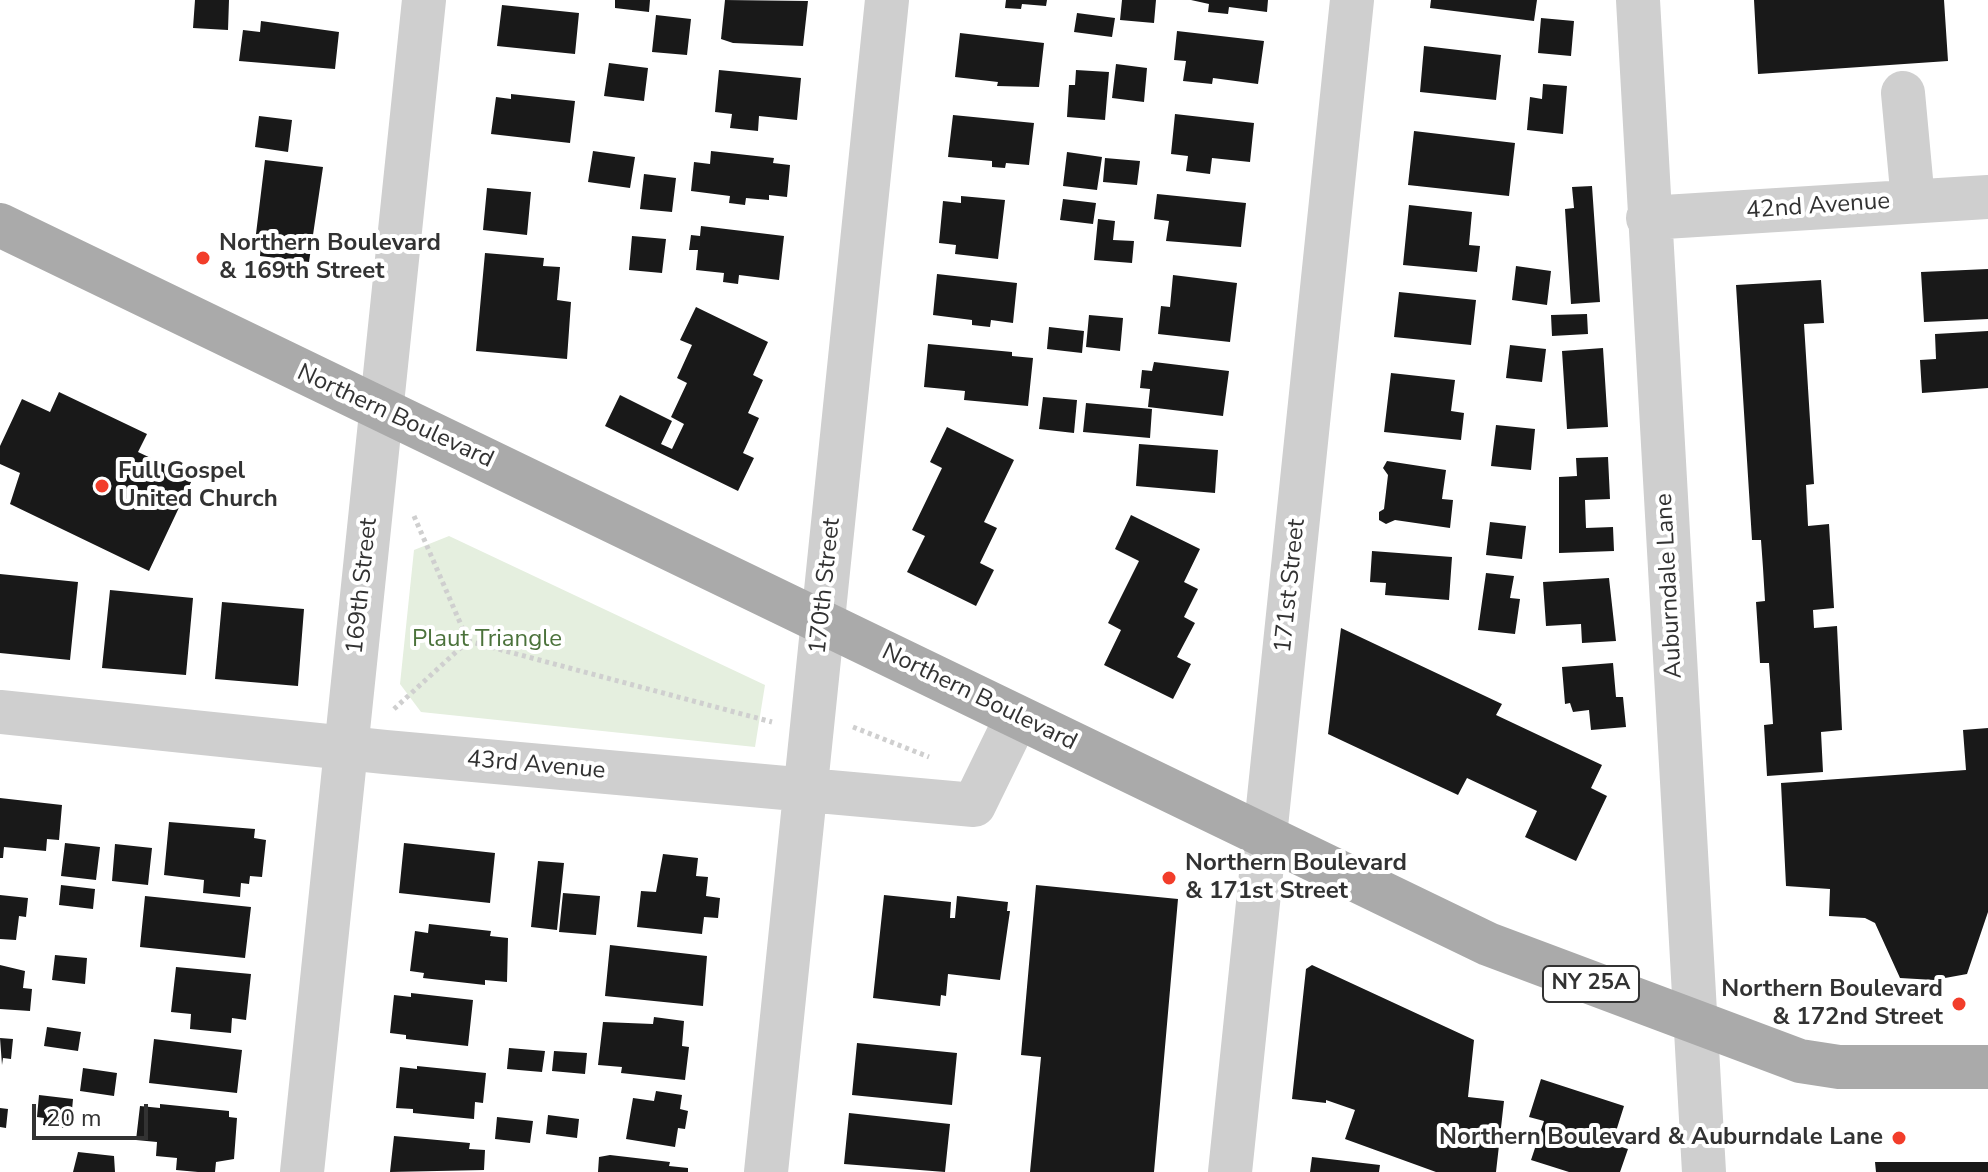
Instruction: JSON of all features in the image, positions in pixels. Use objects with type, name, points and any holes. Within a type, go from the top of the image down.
[{"type":"main road","name":"Northern Boulevard","points":[[0,225],[1488,944],[1800,1061],[1839,1067],[1988,1067]]},
{"type":"street","name":"169th Street","points":[[302,1172],[424,0]]},
{"type":"street","name":"170th Street","points":[[766,1172],[887,0]]},
{"type":"street","name":"171st Street","points":[[1230,1172],[1352,0]]},
{"type":"street","name":"Auburndale Lane","points":[[1638,0],[1704,1172]]},
{"type":"street","points":[[1903,93],[1913,201]]},
{"type":"street","name":"42nd Avenue","points":[[1648,218],[1988,197]]},
{"type":"street","name":"43rd Avenue","points":[[0,712],[346,748],[974,805],[1017,717]]},
{"type":"path","points":[[414,516],[468,641]]},
{"type":"path","points":[[394,709],[468,641]]},
{"type":"path","points":[[468,641],[773,723]]},
{"type":"path","points":[[848,725],[935,759]]},
{"type":"green space","name":"Plaut Triangle","points":[[449,536],[765,685],[755,747],[421,712],[400,684],[414,550]]},
{"type":"building","points":[[195,0],[229,0],[228,30],[193,28]]},
{"type":"building","points":[[615,0],[650,0],[649,12],[615,8]]},
{"type":"building","points":[[725,0],[808,1],[803,46],[733,43],[721,39]]},
{"type":"building","points":[[1006,0],[1047,0],[1046,6],[1022,4],[1021,9],[1005,8]]},
{"type":"building","points":[[1122,0],[1156,0],[1154,23],[1120,20]]},
{"type":"building","points":[[1191,0],[1268,0],[1267,12],[1229,7],[1228,14],[1208,12],[1209,4]]},
{"type":"building","points":[[1431,0],[1537,0],[1534,21],[1430,8]]},
{"type":"building","points":[[1754,0],[1944,0],[1948,61],[1758,74]]},
{"type":"building","points":[[502,5],[579,13],[575,54],[497,46]]},
{"type":"building","points":[[1077,13],[1115,18],[1112,37],[1074,32]]},
{"type":"building","points":[[656,15],[691,19],[687,55],[652,52]]},
{"type":"building","points":[[1541,18],[1574,21],[1571,56],[1538,53]]},
{"type":"building","points":[[261,21],[339,32],[335,69],[239,61],[243,30],[260,32]]},
{"type":"building","points":[[1177,31],[1264,41],[1258,84],[1213,78],[1212,84],[1183,81],[1186,61],[1174,60]]},
{"type":"building","points":[[960,33],[1044,43],[1039,87],[997,86],[998,82],[955,77]]},
{"type":"building","points":[[1424,46],[1501,55],[1496,100],[1420,92]]},
{"type":"building","points":[[609,63],[648,68],[644,101],[604,96]]},
{"type":"building","points":[[1116,64],[1147,68],[1144,102],[1112,98]]},
{"type":"building","points":[[719,70],[801,78],[797,120],[759,116],[758,131],[730,128],[732,114],[715,112]]},
{"type":"building","points":[[1076,70],[1109,72],[1105,120],[1067,117],[1069,85],[1075,85]]},
{"type":"building","points":[[1543,84],[1567,86],[1563,134],[1527,130],[1530,97],[1542,99]]},
{"type":"building","points":[[511,94],[575,101],[570,143],[491,134],[496,97],[511,99]]},
{"type":"building","points":[[1175,114],[1254,123],[1250,162],[1212,158],[1210,174],[1186,171],[1188,156],[1171,154]]},
{"type":"building","points":[[953,115],[1034,123],[1029,165],[1006,163],[1005,168],[992,167],[992,161],[948,157]]},
{"type":"building","points":[[259,116],[292,120],[288,152],[255,147]]},
{"type":"building","points":[[1414,131],[1515,143],[1509,196],[1408,185]]},
{"type":"building","points":[[593,151],[635,157],[630,188],[588,182]]},
{"type":"building","points":[[711,151],[774,158],[773,163],[790,165],[787,197],[769,195],[769,200],[746,198],[745,205],[729,203],[730,196],[691,191],[694,162],[710,164]]},
{"type":"building","points":[[1067,152],[1102,157],[1097,190],[1063,186]]},
{"type":"building","points":[[1105,158],[1140,161],[1137,185],[1103,182]]},
{"type":"building","points":[[265,160],[323,167],[309,262],[260,256],[261,243],[255,242]]},
{"type":"building","points":[[644,174],[676,178],[672,212],[640,209]]},
{"type":"building","points":[[1592,186],[1600,302],[1571,304],[1565,209],[1574,208],[1572,187]]},
{"type":"building","points":[[487,188],[531,192],[527,235],[483,230]]},
{"type":"building","points":[[1157,194],[1246,203],[1241,247],[1166,241],[1169,221],[1154,219]]},
{"type":"building","points":[[961,196],[1005,200],[998,259],[955,254],[956,245],[939,243],[943,201],[961,203]]},
{"type":"building","points":[[1063,199],[1096,203],[1093,224],[1060,220]]},
{"type":"building","points":[[1409,205],[1472,212],[1469,245],[1480,246],[1477,272],[1403,265]]},
{"type":"building","points":[[1098,219],[1115,221],[1113,240],[1134,241],[1132,263],[1094,260]]},
{"type":"building","points":[[701,226],[784,236],[779,280],[739,275],[738,284],[723,282],[724,273],[696,270],[698,250],[689,250],[691,235],[700,236]]},
{"type":"building","points":[[632,236],[666,239],[662,273],[629,270]]},
{"type":"building","points":[[485,253],[544,258],[543,266],[560,267],[557,300],[571,302],[567,359],[476,351]]},
{"type":"building","points":[[1516,266],[1551,271],[1547,305],[1512,300]]},
{"type":"building","points":[[1988,269],[1988,319],[1924,322],[1921,272]]},
{"type":"building","points":[[937,274],[1017,283],[1013,323],[991,320],[990,327],[972,325],[972,320],[933,315]]},
{"type":"building","points":[[1173,275],[1237,283],[1230,342],[1158,334],[1161,306],[1170,307]]},
{"type":"building","points":[[1821,280],[1824,323],[1804,324],[1814,484],[1806,485],[1808,526],[1829,524],[1834,608],[1813,610],[1814,628],[1837,626],[1842,730],[1821,732],[1823,772],[1767,776],[1764,725],[1773,724],[1771,692],[1769,663],[1760,663],[1756,602],[1765,601],[1763,568],[1761,540],[1752,540],[1736,285]]},
{"type":"building","points":[[1399,292],[1476,300],[1471,345],[1394,337]]},
{"type":"building","points":[[696,307],[768,342],[753,375],[763,380],[748,413],[759,418],[743,453],[754,458],[738,491],[605,426],[620,395],[672,421],[661,444],[672,449],[684,424],[671,417],[687,383],[677,378],[692,345],[680,340]]},
{"type":"building","points":[[1587,314],[1588,334],[1552,336],[1551,315]]},
{"type":"building","points":[[1089,315],[1123,318],[1120,351],[1086,347]]},
{"type":"building","points":[[1049,327],[1084,331],[1082,353],[1047,349]]},
{"type":"building","points":[[1988,331],[1988,388],[1922,393],[1920,360],[1936,359],[1935,334]]},
{"type":"building","points":[[928,344],[1012,352],[1012,356],[1033,358],[1028,406],[964,400],[965,391],[924,387]]},
{"type":"building","points":[[1510,345],[1546,349],[1542,382],[1506,378]]},
{"type":"building","points":[[1603,348],[1608,427],[1567,429],[1562,351]]},
{"type":"building","points":[[1154,362],[1229,371],[1223,416],[1148,407],[1150,389],[1140,388],[1142,370],[1152,371]]},
{"type":"building","points":[[1391,373],[1455,380],[1451,411],[1464,413],[1461,440],[1384,432]]},
{"type":"building","name":"Full Gospel United Church","points":[[59,392],[147,434],[138,452],[193,478],[149,571],[10,504],[20,473],[0,464],[0,446],[22,399],[50,412]]},
{"type":"building","points":[[1043,397],[1077,400],[1074,433],[1039,429]]},
{"type":"building","points":[[1086,403],[1152,409],[1150,438],[1083,432]]},
{"type":"building","points":[[1496,425],[1535,429],[1531,470],[1491,466]]},
{"type":"building","points":[[947,427],[1014,460],[984,522],[997,528],[980,563],[994,570],[976,606],[907,572],[925,536],[912,530],[942,468],[930,462]]},
{"type":"building","points":[[1139,444],[1218,450],[1215,493],[1136,486]]},
{"type":"building","points":[[1608,457],[1610,499],[1585,500],[1586,528],[1613,527],[1614,551],[1559,553],[1559,477],[1577,476],[1576,458]]},
{"type":"building","points":[[1387,461],[1446,470],[1442,499],[1453,500],[1450,528],[1395,520],[1386,524],[1379,520],[1379,512],[1384,509],[1388,475],[1383,468]]},
{"type":"building","points":[[1131,515],[1200,549],[1184,582],[1198,589],[1184,617],[1195,623],[1177,657],[1191,664],[1173,699],[1104,665],[1121,630],[1108,623],[1139,561],[1115,549]]},
{"type":"building","points":[[1490,522],[1526,526],[1522,559],[1486,555]]},
{"type":"building","points":[[1372,551],[1452,557],[1449,600],[1385,595],[1386,583],[1370,582]]},
{"type":"building","points":[[1486,573],[1514,576],[1510,598],[1520,599],[1515,634],[1478,630]]},
{"type":"building","points":[[0,574],[78,582],[70,660],[0,653]]},
{"type":"building","points":[[1609,578],[1616,641],[1582,643],[1581,624],[1546,626],[1543,582]]},
{"type":"building","points":[[110,590],[193,598],[186,675],[102,668]]},
{"type":"building","points":[[222,602],[304,609],[298,686],[215,679]]},
{"type":"building","points":[[1341,628],[1502,704],[1496,715],[1602,765],[1591,788],[1607,796],[1576,861],[1525,837],[1537,811],[1467,778],[1458,795],[1328,734]]},
{"type":"building","points":[[1613,663],[1616,697],[1623,697],[1626,727],[1591,730],[1589,710],[1573,712],[1570,703],[1565,704],[1562,667]]},
{"type":"building","points":[[1988,728],[1988,912],[1967,974],[1934,980],[1900,978],[1875,923],[1865,918],[1829,916],[1830,889],[1786,886],[1781,783],[1966,770],[1963,730]]},
{"type":"building","points":[[0,798],[62,805],[59,840],[47,839],[46,851],[4,847],[3,858],[0,858]]},
{"type":"building","points":[[169,822],[255,829],[254,838],[266,840],[262,877],[250,876],[249,884],[241,883],[240,897],[203,893],[204,880],[164,875]]},
{"type":"building","points":[[65,843],[100,847],[96,880],[61,876]]},
{"type":"building","points":[[404,843],[495,853],[490,903],[399,893]]},
{"type":"building","points":[[115,844],[152,848],[148,885],[112,881]]},
{"type":"building","points":[[663,854],[698,858],[696,876],[708,877],[706,896],[720,898],[718,918],[704,917],[702,934],[637,927],[641,891],[656,892]]},
{"type":"building","points":[[538,861],[564,863],[557,930],[531,927]]},
{"type":"building","points":[[61,885],[95,889],[93,909],[59,905]]},
{"type":"building","points":[[1036,885],[1178,899],[1154,1172],[1030,1172],[1041,1057],[1021,1055]]},
{"type":"building","points":[[563,893],[600,896],[596,935],[559,932]]},
{"type":"building","points":[[0,895],[28,898],[26,917],[19,916],[16,940],[0,939]]},
{"type":"building","points":[[884,895],[951,902],[950,918],[955,918],[957,896],[1008,902],[1007,911],[1010,911],[1000,980],[948,974],[946,996],[941,995],[940,1006],[873,998]]},
{"type":"building","points":[[145,896],[251,907],[245,958],[140,947]]},
{"type":"building","points":[[429,924],[491,931],[490,936],[508,938],[507,982],[485,980],[485,985],[423,978],[424,973],[410,971],[415,931],[428,933]]},
{"type":"building","points":[[610,945],[707,956],[703,1006],[605,996]]},
{"type":"building","points":[[55,955],[87,958],[85,984],[52,980]]},
{"type":"building","points":[[0,965],[25,971],[23,988],[32,989],[30,1011],[0,1009]]},
{"type":"building","points":[[1312,965],[1474,1040],[1468,1097],[1504,1101],[1496,1172],[1436,1172],[1345,1139],[1355,1110],[1326,1100],[1326,1103],[1292,1099],[1306,969]]},
{"type":"building","points":[[176,967],[251,974],[246,1020],[232,1018],[231,1033],[190,1029],[191,1014],[171,1012]]},
{"type":"building","points":[[411,993],[473,1000],[468,1046],[406,1039],[406,1035],[390,1033],[394,995],[411,997]]},
{"type":"building","points":[[654,1017],[684,1021],[682,1046],[689,1047],[685,1080],[621,1073],[622,1067],[598,1065],[603,1022],[653,1024]]},
{"type":"building","points":[[47,1027],[81,1032],[78,1051],[44,1046]]},
{"type":"building","points":[[0,1038],[13,1039],[11,1059],[3,1058],[2,1065]]},
{"type":"building","points":[[154,1039],[242,1050],[237,1093],[149,1083]]},
{"type":"building","points":[[857,1043],[957,1053],[952,1105],[852,1095]]},
{"type":"building","points":[[509,1048],[545,1051],[542,1072],[507,1069]]},
{"type":"building","points":[[554,1051],[587,1053],[585,1074],[552,1071]]},
{"type":"building","points":[[417,1066],[486,1073],[483,1103],[475,1102],[474,1119],[413,1113],[413,1109],[396,1108],[400,1067],[417,1069]]},
{"type":"building","points":[[83,1068],[117,1073],[114,1096],[80,1091]]},
{"type":"building","points":[[1541,1079],[1624,1106],[1612,1144],[1628,1149],[1620,1172],[1569,1172],[1531,1160],[1544,1121],[1529,1117]]},
{"type":"building","points":[[656,1091],[682,1095],[680,1109],[688,1111],[685,1129],[678,1128],[675,1147],[626,1139],[633,1098],[654,1101]]},
{"type":"building","points":[[39,1095],[73,1099],[71,1121],[65,1120],[64,1128],[43,1125],[44,1118],[37,1117]]},
{"type":"building","points":[[160,1104],[229,1111],[229,1117],[237,1118],[234,1159],[216,1162],[215,1172],[198,1172],[176,1170],[177,1158],[156,1156],[157,1142],[136,1140],[140,1106],[160,1108]]},
{"type":"building","points":[[0,1108],[8,1109],[6,1128],[0,1127]]},
{"type":"building","points":[[849,1113],[950,1124],[945,1172],[844,1164]]},
{"type":"building","points":[[548,1115],[579,1119],[577,1138],[546,1134]]},
{"type":"building","points":[[497,1117],[533,1121],[530,1143],[495,1139]]},
{"type":"building","points":[[394,1136],[470,1143],[469,1149],[485,1150],[484,1170],[390,1172]]},
{"type":"building","points":[[78,1152],[114,1156],[115,1172],[73,1172]]},
{"type":"building","points":[[610,1155],[670,1162],[669,1166],[688,1168],[688,1172],[598,1172],[599,1157]]},
{"type":"building","points":[[1312,1157],[1380,1165],[1379,1172],[1310,1172]]},
{"type":"building","points":[[1875,1162],[1988,1162],[1988,1172],[1876,1172]]},
{"type":"place","name":"Northern Boulevard & 169th Street","points":[[203,258]]},
{"type":"place","name":"Full Gospel United Church","points":[[102,486]]},
{"type":"place","name":"Northern Boulevard & 171st Street","points":[[1169,878]]},
{"type":"place","name":"Northern Boulevard & 172nd Street","points":[[1959,1004]]},
{"type":"place","name":"Northern Boulevard & Auburndale Lane","points":[[1899,1138]]}]
